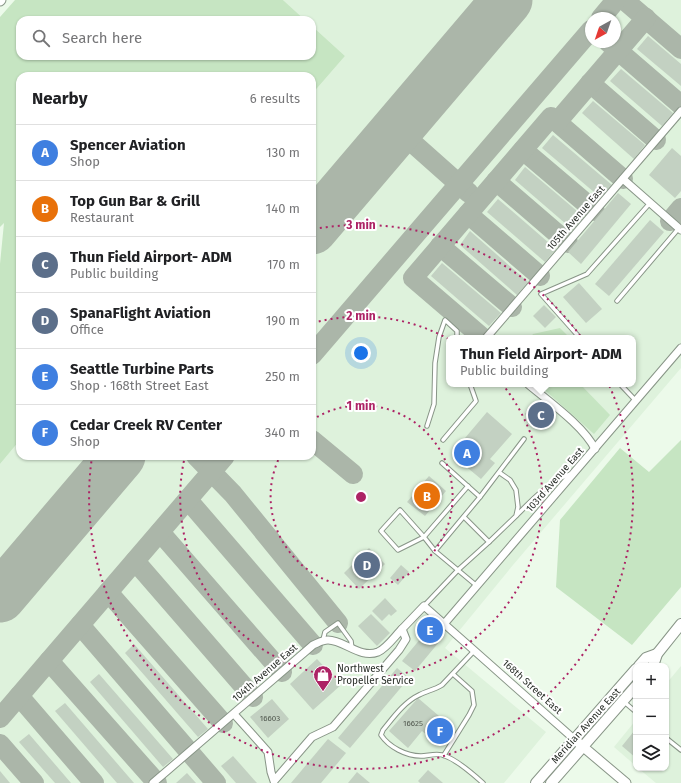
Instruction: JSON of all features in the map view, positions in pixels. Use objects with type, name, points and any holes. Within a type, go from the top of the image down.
[{"type":"main road","points":[[654,663],[657,654],[681,624]]},
{"type":"main road","points":[[642,663],[646,658],[657,654]]},
{"type":"main road","name":"Meridian Avenue East","points":[[536,783],[633,673]]},
{"type":"main road","name":"Meridian Avenue East","points":[[551,783],[633,689]]},
{"type":"street","name":"105th Avenue East","points":[[489,335],[681,111]]},
{"type":"street","points":[[623,179],[680,229]]},
{"type":"street","name":"103rd Avenue East","points":[[444,624],[681,348]]},
{"type":"street","points":[[531,387],[579,428],[591,441],[595,449]]},
{"type":"street","points":[[322,641],[335,641],[365,653],[376,653],[381,650],[424,606]]},
{"type":"street","name":"168th Street East","points":[[424,606],[583,747],[626,783]]},
{"type":"street","points":[[234,714],[268,752],[274,781],[312,737],[333,727],[399,650],[406,639],[402,629]]},
{"type":"street","name":"104th Avenue East","points":[[153,783],[313,645],[322,641]]},
{"type":"lane","points":[[577,335],[541,294],[587,274],[650,202]]},
{"type":"lane","points":[[617,300],[680,229]]},
{"type":"lane","points":[[427,426],[434,404],[435,363],[439,337],[445,320],[457,331],[457,335]]},
{"type":"lane","points":[[443,440],[476,401],[471,387]]},
{"type":"lane","points":[[623,387],[636,401]]},
{"type":"lane","points":[[435,551],[500,473],[524,439]]},
{"type":"lane","points":[[442,463],[480,497]]},
{"type":"lane","points":[[500,473],[510,480],[516,490],[518,507],[516,516]]},
{"type":"lane","points":[[424,606],[458,570],[544,489],[561,478],[573,473]]},
{"type":"lane","points":[[468,486],[424,537],[398,550],[381,531],[400,510],[424,537],[435,551],[477,586]]},
{"type":"lane","points":[[464,517],[489,542]]},
{"type":"lane","points":[[322,641],[325,632],[338,623],[351,641],[352,648]]},
{"type":"lane","points":[[474,651],[442,685],[412,699],[383,730],[381,735],[394,748],[402,752],[420,756],[444,755],[472,773],[483,783]]},
{"type":"lane","points":[[444,755],[474,705],[472,691],[453,674]]},
{"type":"lane","points":[[623,701],[633,709]]},
{"type":"lane","points":[[669,740],[681,750]]},
{"type":"shaded area","points":[[15,0],[283,0],[301,16],[16,16],[16,60],[316,60],[316,30],[345,56],[316,89],[316,72],[16,72],[16,445],[0,464],[0,264],[4,223],[0,227],[0,17]]},
{"type":"shaded area","points":[[283,0],[681,0],[681,368],[513,565],[445,648],[546,732],[504,783],[0,783],[0,464],[16,445],[16,460],[316,460],[316,89],[345,56],[316,30],[316,16],[301,16]]},
{"type":"shaded area","points":[[560,328],[567,335],[532,335]]},
{"type":"shaded area","points":[[541,387],[583,387],[610,415],[594,434]]},
{"type":"shaded area","points":[[681,440],[681,587],[632,645],[556,587],[560,520],[620,448],[649,472]]},
{"type":"shaded area","points":[[681,666],[681,783],[656,783],[642,771],[669,771],[669,680]]},
{"type":"shaded area","points":[[633,724],[633,763],[614,747]]},
{"type":"building","points":[[648,36],[681,64],[681,86],[637,49]]},
{"type":"building","points":[[621,69],[673,113],[662,126],[610,81]]},
{"type":"building","points":[[593,101],[645,145],[634,159],[582,113]]},
{"type":"building","points":[[553,135],[612,185],[601,198],[542,148]]},
{"type":"building","points":[[672,148],[681,156],[681,191],[675,198],[649,175]]},
{"type":"building","points":[[525,167],[584,217],[573,230],[515,180]]},
{"type":"building","points":[[618,193],[631,204],[581,264],[568,252]]},
{"type":"building","points":[[498,199],[556,249],[545,262],[487,212]]},
{"type":"building","points":[[650,220],[664,232],[609,296],[595,284]]},
{"type":"building","points":[[470,231],[528,282],[517,295],[460,245]]},
{"type":"building","points":[[442,263],[501,313],[489,326],[431,276]]},
{"type":"building","points":[[579,283],[602,309],[586,323],[563,297]]},
{"type":"building","points":[[544,305],[556,317],[545,328],[533,316]]},
{"type":"building","points":[[538,400],[554,413],[541,428],[525,414]]},
{"type":"building","points":[[487,412],[512,434],[490,459],[495,463],[481,479],[452,455]]},
{"type":"building","points":[[429,476],[446,491],[425,516],[407,502]]},
{"type":"building","points":[[369,548],[385,564],[359,589],[344,573]]},
{"type":"building","points":[[401,565],[409,572],[398,585],[390,578]]},
{"type":"building","points":[[385,598],[397,611],[391,616],[389,614],[382,621],[372,611]]},
{"type":"building","points":[[371,614],[390,633],[377,646],[358,626]]},
{"type":"building","points":[[426,622],[444,636],[415,671],[402,661],[421,638],[416,634]]},
{"type":"building","points":[[134,644],[208,729],[198,737],[125,653]]},
{"type":"building","points":[[317,659],[341,685],[313,710],[290,684]]},
{"type":"building","points":[[397,668],[409,678],[350,748],[338,738]]},
{"type":"building","points":[[99,674],[173,759],[163,767],[90,682]]},
{"type":"building","points":[[418,698],[453,728],[439,745],[422,731],[408,748],[389,731]]},
{"type":"building","points":[[272,699],[289,719],[268,738],[250,717]]},
{"type":"building","points":[[65,703],[134,783],[117,783],[55,711]]},
{"type":"building","points":[[633,732],[633,755],[622,746]]},
{"type":"building","points":[[29,734],[71,783],[55,783],[19,742]]},
{"type":"building","points":[[328,739],[346,753],[321,783],[291,783]]},
{"type":"building","points":[[233,756],[257,783],[236,783],[221,766]]},
{"type":"building","points":[[428,770],[443,783],[420,783],[418,781]]},
{"type":"building","points":[[0,771],[10,783],[0,783]]},
{"type":"building","points":[[357,772],[370,783],[348,783]]},
{"type":"building","points":[[187,773],[196,783],[176,783]]},
{"type":"taxiway","points":[[606,12],[616,0]]},
{"type":"taxiway","points":[[624,0],[681,49]]},
{"type":"taxiway","points":[[480,335],[413,278],[551,117],[557,122],[646,18]]},
{"type":"taxiway","points":[[316,350],[585,37]]},
{"type":"taxiway","points":[[615,48],[681,105]]},
{"type":"taxiway","points":[[590,83],[656,140]]},
{"type":"taxiway","points":[[557,122],[623,179]]},
{"type":"taxiway","points":[[397,129],[469,193]]},
{"type":"taxiway","points":[[523,150],[595,211]]},
{"type":"taxiway","points":[[496,181],[568,243]]},
{"type":"taxiway","points":[[670,221],[681,208]]},
{"type":"taxiway","points":[[468,214],[540,276]]},
{"type":"taxiway","points":[[440,246],[512,307]]},
{"type":"taxiway","points":[[316,443],[353,474]]},
{"type":"taxiway","points":[[200,460],[233,494],[338,623]]},
{"type":"taxiway","points":[[0,718],[222,460]]},
{"type":"taxiway","points":[[188,500],[313,645]]},
{"type":"taxiway","points":[[160,532],[282,672]]},
{"type":"taxiway","points":[[135,561],[253,697]]},
{"type":"taxiway","points":[[108,592],[223,723]]},
{"type":"taxiway","points":[[80,625],[216,783]]},
{"type":"taxiway","points":[[49,661],[157,783]]},
{"type":"taxiway","points":[[19,696],[94,783]]},
{"type":"taxiway","points":[[0,744],[34,783]]},
{"type":"runway","points":[[316,224],[507,0]]},
{"type":"runway","points":[[0,597],[117,460]]},
{"type":"place","name":"Thun Field Airport- ADM","points":[[541,415]]},
{"type":"place","name":"Spencer Aviation","points":[[467,453]]},
{"type":"place","name":"Top Gun Bar & Grill","points":[[427,496]]},
{"type":"place","name":"SpanaFlight Aviation","points":[[367,565]]},
{"type":"place","name":"Seattle Turbine Parts","points":[[430,630]]},
{"type":"place","name":"Northwest Propeller Service","points":[[323,692]]},
{"type":"place","name":"Cedar Creek RV Center","points":[[440,731]]}]
